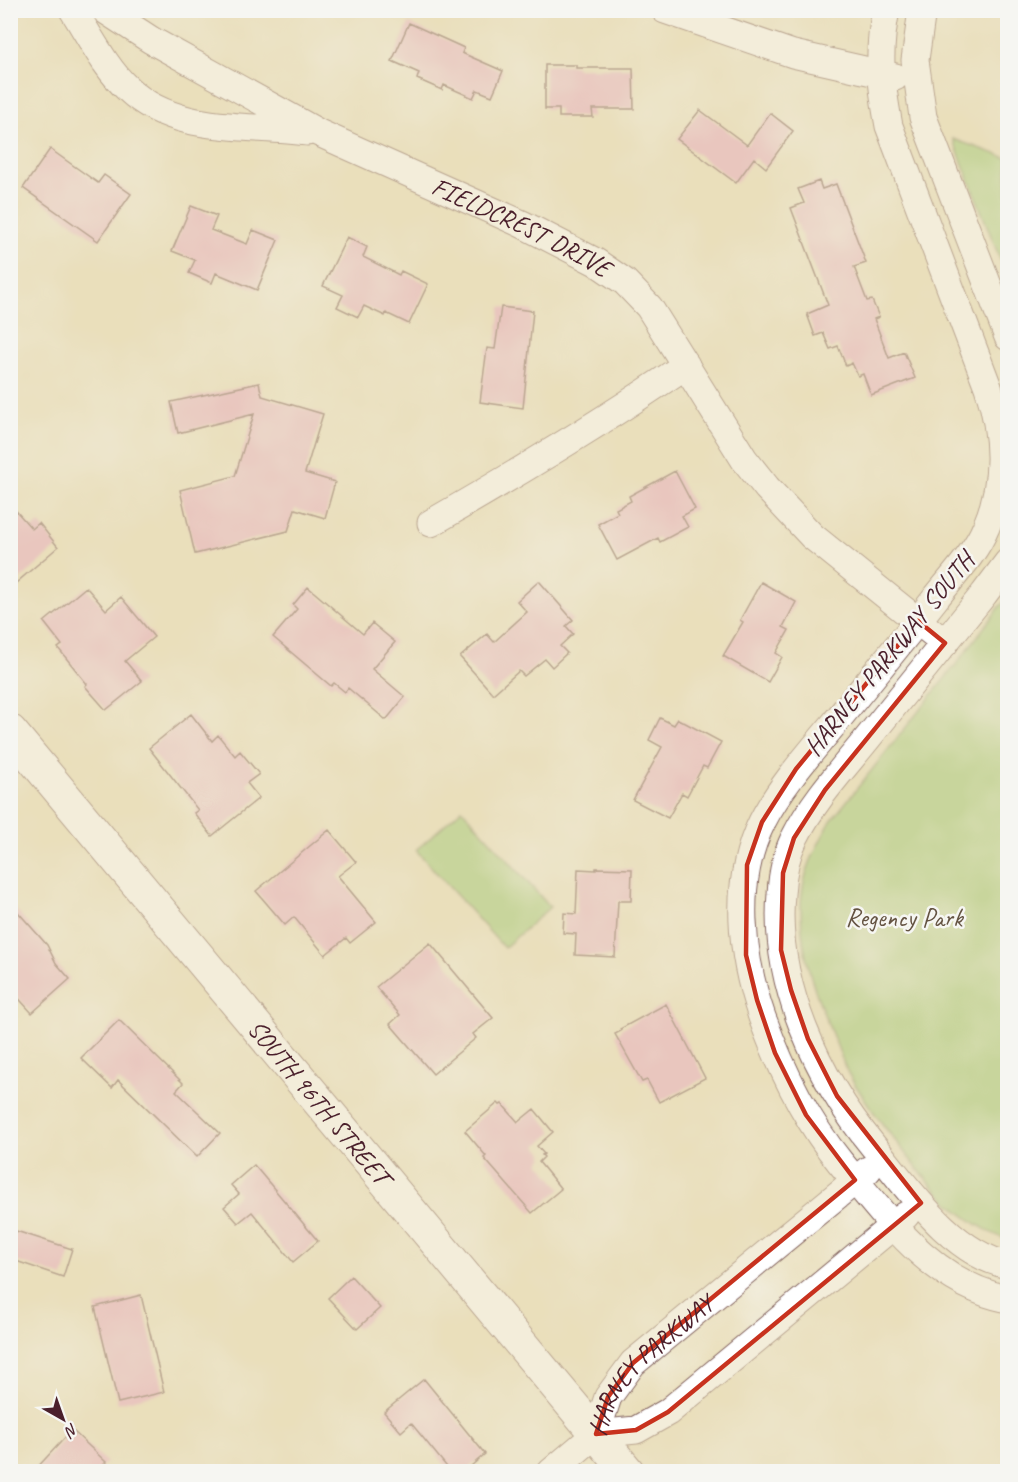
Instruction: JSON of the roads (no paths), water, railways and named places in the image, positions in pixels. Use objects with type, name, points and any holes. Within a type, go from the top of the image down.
[{"type":"street","name":"FIELDCREST DRIVE","points":[[73,10],[107,64],[127,89],[151,106],[176,117],[211,125],[280,128],[319,133]]},
{"type":"street","name":"FIELDCREST DRIVE","points":[[105,10],[151,40],[319,133],[522,224],[596,262],[625,282],[650,307],[744,459],[767,488],[812,536],[945,643]]},
{"type":"street","points":[[665,10],[793,54],[917,81]]},
{"type":"street","name":"HARNEY PARKWAY SOUTH","points":[[886,10],[879,59],[889,126],[997,415],[1000,436],[998,484],[993,508],[985,529],[973,550],[918,621],[796,769],[762,822],[747,866],[743,912],[746,956],[767,1032],[780,1063],[806,1115],[855,1180],[894,1226],[928,1260],[956,1280],[990,1296],[1008,1299]]},
{"type":"street","points":[[922,10],[915,60],[923,117],[1008,338]]},
{"type":"street","points":[[431,523],[628,405],[686,365]]},
{"type":"street","name":"HARNEY PARKWAY SOUTH","points":[[1008,562],[825,790],[794,838],[783,873],[779,912],[781,950],[791,990],[808,1039],[837,1095],[883,1157],[950,1234],[974,1251],[1008,1265]]},
{"type":"street","name":"SOUTH 96TH STREET","points":[[10,731],[628,1472]]},
{"type":"street","name":"HARNEY PARKWAY","points":[[883,1157],[633,1364],[608,1397],[596,1434],[636,1430],[668,1412],[921,1203]]},
{"type":"street","points":[[551,1472],[596,1434]]},
{"type":"park label","name":"Regency Park","points":[[904,917]]}]
